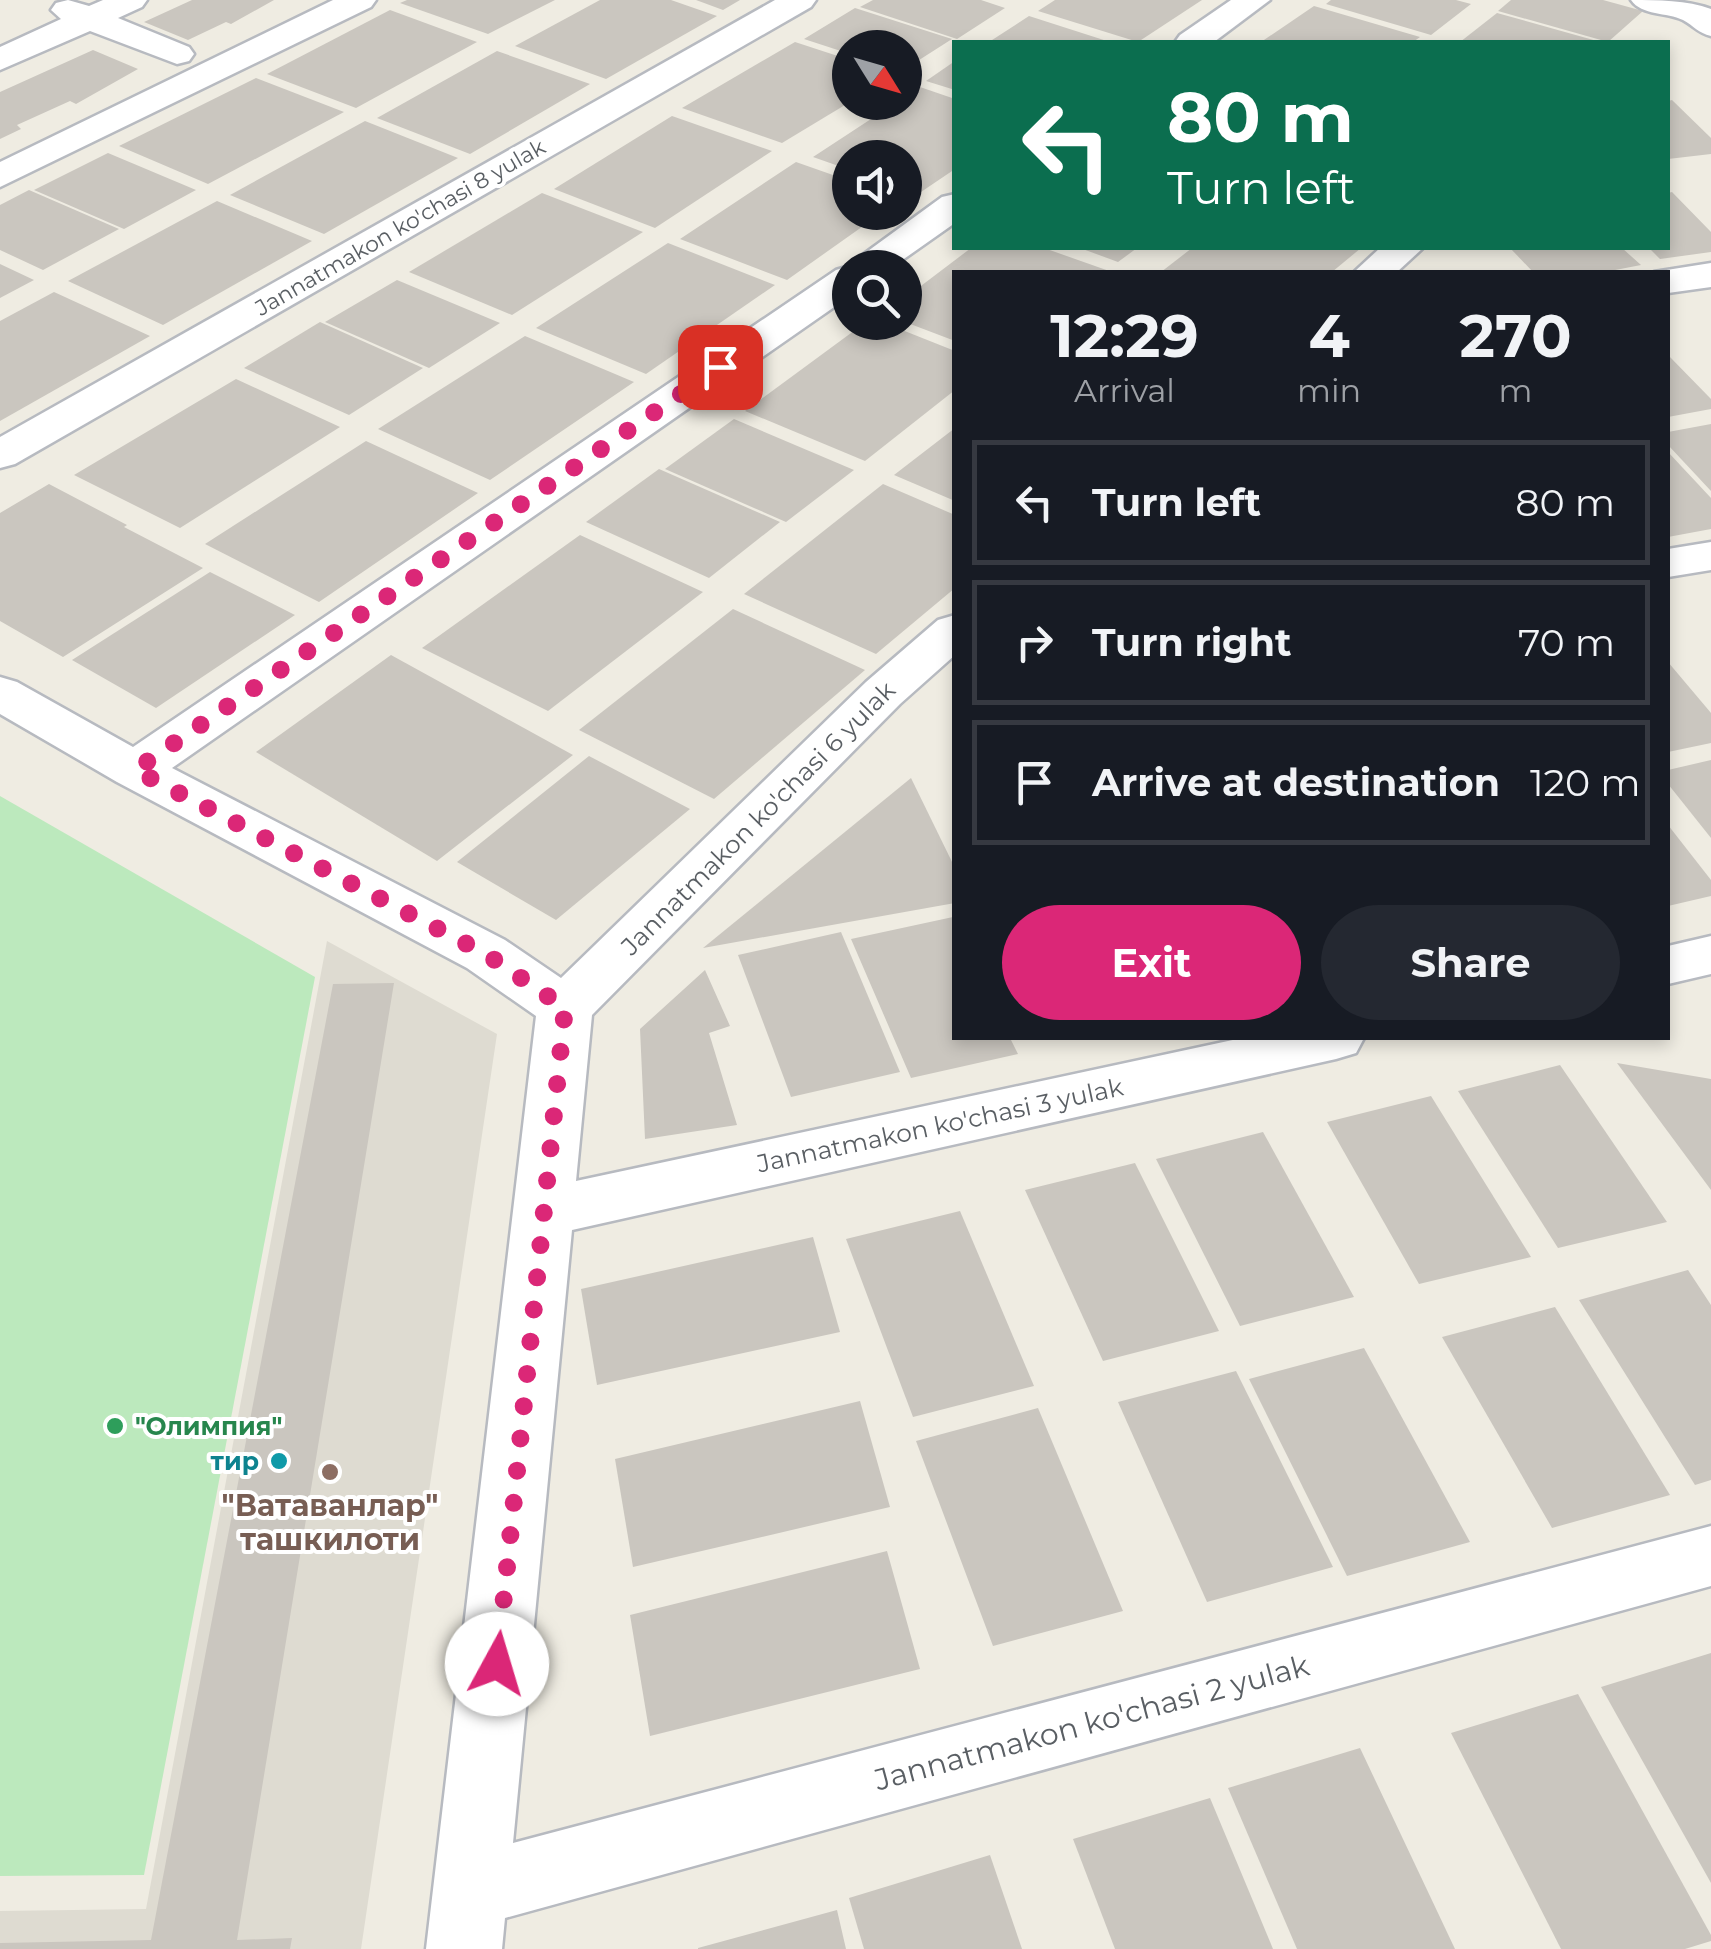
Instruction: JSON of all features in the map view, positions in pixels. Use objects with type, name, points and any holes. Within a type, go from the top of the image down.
[{"type":"street","points":[[48,0],[88,20],[177,54]]},
{"type":"street","points":[[0,60],[130,0]]},
{"type":"street","points":[[0,176],[359,0]]},
{"type":"street","name":"Jannatmakon ko'chasi 8 yulak","points":[[0,455],[799,0]]},
{"type":"street","points":[[1195,40],[1253,0]]},
{"type":"street","points":[[1648,0],[1705,14]]},
{"type":"street","points":[[1661,40],[1705,14]]},
{"type":"street","points":[[891,250],[952,207]]},
{"type":"street","points":[[1375,270],[1401,250]]},
{"type":"street","points":[[1670,281],[1711,275]]},
{"type":"street","points":[[135,770],[832,290]]},
{"type":"street","points":[[1670,563],[1711,556]]},
{"type":"street","name":"Jannatmakon ko'chasi 6 yulak","points":[[565,1008],[883,693],[952,633]]},
{"type":"street","points":[[883,693],[952,682]]},
{"type":"street","points":[[0,693],[135,770],[486,954],[565,1008],[469,1919]]},
{"type":"street","points":[[1670,965],[1711,955]]},
{"type":"street","name":"Jannatmakon ko'chasi 3 yulak","points":[[544,1212],[1327,1040]]},
{"type":"street","name":"Jannatmakon ko'chasi 2 yulak","points":[[469,1919],[1711,1556]]},
{"type":"shaded area","name":"\"Ватаванлар\" ташкилоти","points":[[327,941],[497,1034],[361,1949],[0,1949],[0,1911],[146,1909]]},
{"type":"green space","name":"\"Олимпия\"","points":[[0,796],[315,977],[144,1875],[0,1876]]},
{"type":"building","points":[[192,0],[274,0],[231,24],[226,22],[188,40],[144,22]]},
{"type":"building","points":[[555,0],[488,34],[400,3]]},
{"type":"building","points":[[600,0],[671,0],[717,16],[606,79],[515,46]]},
{"type":"building","points":[[696,0],[740,0],[723,10]]},
{"type":"building","points":[[873,0],[981,0],[1005,8],[957,39],[860,7]]},
{"type":"building","points":[[1055,0],[1202,0],[1141,40],[1038,11]]},
{"type":"building","points":[[1331,0],[1456,0],[1471,4],[1431,35],[1326,4]]},
{"type":"building","points":[[1511,0],[1603,0],[1643,11],[1610,40],[1601,40],[1498,11]]},
{"type":"building","points":[[1314,6],[1420,37],[1416,40],[1264,40]]},
{"type":"building","points":[[855,8],[952,39],[922,58],[922,30],[832,30],[832,48],[804,39]]},
{"type":"building","points":[[390,10],[477,42],[356,108],[267,74]]},
{"type":"building","points":[[1497,13],[1593,40],[1463,40]]},
{"type":"building","points":[[1029,16],[1104,40],[992,40]]},
{"type":"building","points":[[795,42],[832,54],[832,113],[782,143],[682,108]]},
{"type":"building","points":[[93,50],[138,69],[76,104],[70,101],[17,125],[21,129],[0,139],[0,92]]},
{"type":"building","points":[[497,51],[590,84],[470,154],[377,118]]},
{"type":"building","points":[[952,63],[952,89],[926,81]]},
{"type":"building","points":[[256,78],[344,112],[208,184],[119,146]]},
{"type":"building","points":[[922,88],[952,98],[952,171],[922,191],[922,140],[839,140],[870,120],[922,120]]},
{"type":"building","points":[[1670,100],[1711,138],[1711,154],[1670,159]]},
{"type":"building","points":[[672,116],[772,151],[655,228],[554,189]]},
{"type":"building","points":[[365,121],[458,158],[324,234],[230,195]]},
{"type":"building","points":[[832,145],[832,164],[813,157]]},
{"type":"building","points":[[108,153],[196,190],[124,229],[34,190]]},
{"type":"building","points":[[796,162],[832,175],[832,230],[858,230],[787,280],[680,239]]},
{"type":"building","points":[[29,190],[119,229],[43,270],[0,250],[0,205]]},
{"type":"building","points":[[1670,192],[1711,232],[1711,252],[1660,259],[1651,250],[1670,250]]},
{"type":"building","points":[[542,193],[643,232],[512,315],[409,272]]},
{"type":"building","points":[[217,201],[312,241],[163,325],[68,281]]},
{"type":"building","points":[[668,243],[775,285],[646,374],[536,328]]},
{"type":"building","points":[[968,250],[1050,250],[1106,270],[952,270],[952,340],[922,328],[922,285]]},
{"type":"building","points":[[1085,250],[1134,250],[1118,262]]},
{"type":"building","points":[[1189,250],[1359,250],[1334,270],[1164,270]]},
{"type":"building","points":[[1512,250],[1624,250],[1641,265],[1615,270],[1531,270]]},
{"type":"building","points":[[0,264],[34,280],[0,298]]},
{"type":"building","points":[[397,280],[500,323],[429,368],[325,322]]},
{"type":"building","points":[[54,292],[150,336],[0,421],[0,321]]},
{"type":"building","points":[[320,322],[423,368],[349,415],[244,368]]},
{"type":"building","points":[[525,336],[634,382],[490,480],[378,429]]},
{"type":"building","points":[[922,338],[952,350],[952,392],[865,461],[745,411],[842,340]]},
{"type":"building","points":[[1670,357],[1711,399],[1711,409],[1670,417]]},
{"type":"building","points":[[236,379],[340,427],[180,528],[74,475]]},
{"type":"building","points":[[734,419],[854,470],[786,522],[665,469]]},
{"type":"building","points":[[1711,424],[1711,491],[1670,447],[1670,432]]},
{"type":"building","points":[[952,430],[952,500],[894,475]]},
{"type":"building","points":[[366,441],[478,493],[319,602],[205,544]]},
{"type":"building","points":[[1670,454],[1711,498],[1711,529],[1670,537]]},
{"type":"building","points":[[659,469],[780,522],[709,578],[586,522]]},
{"type":"building","points":[[49,484],[203,568],[63,657],[0,621],[0,513]]},
{"type":"building","points":[[883,484],[952,514],[952,591],[876,654],[744,594]]},
{"type":"building","points":[[580,535],[703,592],[548,711],[422,648]]},
{"type":"building","points":[[210,572],[295,615],[156,708],[72,660]]},
{"type":"building","points":[[733,609],[865,670],[714,799],[579,730]]},
{"type":"building","points":[[391,655],[573,755],[437,861],[256,752]]},
{"type":"building","points":[[1670,664],[1711,713],[1711,743],[1670,752]]},
{"type":"building","points":[[589,756],[690,809],[556,920],[457,862]]},
{"type":"building","points":[[1711,760],[1711,838],[1670,787],[1670,770]]},
{"type":"building","points":[[911,778],[952,862],[952,904],[703,948]]},
{"type":"building","points":[[1670,828],[1711,880],[1711,896],[1670,906]]},
{"type":"building","points":[[952,917],[952,1040],[1011,1040],[1018,1054],[911,1078],[851,939]]},
{"type":"building","points":[[841,932],[900,1072],[791,1097],[738,955]]},
{"type":"building","points":[[705,970],[730,1026],[709,1033],[737,1125],[645,1139],[640,1029]]},
{"type":"building","name":"тир","points":[[394,983],[237,1940],[292,1938],[290,1949],[0,1949],[0,1943],[151,1940],[333,984]]},
{"type":"building","points":[[1617,1063],[1711,1079],[1711,1190]]},
{"type":"building","points":[[1560,1065],[1667,1222],[1558,1248],[1458,1091]]},
{"type":"building","points":[[1431,1096],[1531,1257],[1419,1284],[1327,1122]]},
{"type":"building","points":[[1263,1132],[1354,1297],[1240,1326],[1156,1159]]},
{"type":"building","points":[[1135,1163],[1219,1331],[1103,1361],[1025,1190]]},
{"type":"building","points":[[960,1211],[1034,1386],[913,1417],[846,1239]]},
{"type":"building","points":[[813,1237],[840,1332],[597,1385],[581,1289]]},
{"type":"building","points":[[1688,1270],[1711,1305],[1711,1480],[1695,1485],[1579,1300]]},
{"type":"building","points":[[1555,1307],[1670,1495],[1552,1528],[1442,1337]]},
{"type":"building","points":[[1364,1348],[1470,1542],[1347,1576],[1249,1379]]},
{"type":"building","points":[[1236,1371],[1333,1567],[1207,1602],[1118,1402]]},
{"type":"building","points":[[860,1401],[890,1507],[633,1567],[615,1459]]},
{"type":"building","points":[[1038,1408],[1123,1611],[993,1646],[916,1441]]},
{"type":"building","points":[[887,1551],[920,1669],[650,1736],[630,1615]]},
{"type":"building","points":[[1711,1653],[1711,1883],[1601,1687]]},
{"type":"building","points":[[1578,1694],[1711,1941],[1685,1949],[1561,1949],[1451,1733]]},
{"type":"building","points":[[1360,1748],[1455,1949],[1297,1949],[1228,1788]]},
{"type":"building","points":[[1210,1798],[1273,1949],[1115,1949],[1073,1839]]},
{"type":"building","points":[[990,1855],[1022,1949],[864,1949],[849,1898]]},
{"type":"building","points":[[837,1910],[846,1949],[698,1949],[698,1948]]},
{"type":"place","name":"\"Олимпия\"","points":[[115,1426]]},
{"type":"place","name":"тир","points":[[279,1461]]},
{"type":"place","name":"\"Ватаванлар\" ташкилоти","points":[[330,1472]]},
{"type":"route","points":[[497,1664],[565,1008],[486,954],[135,770],[720,367]]}]
